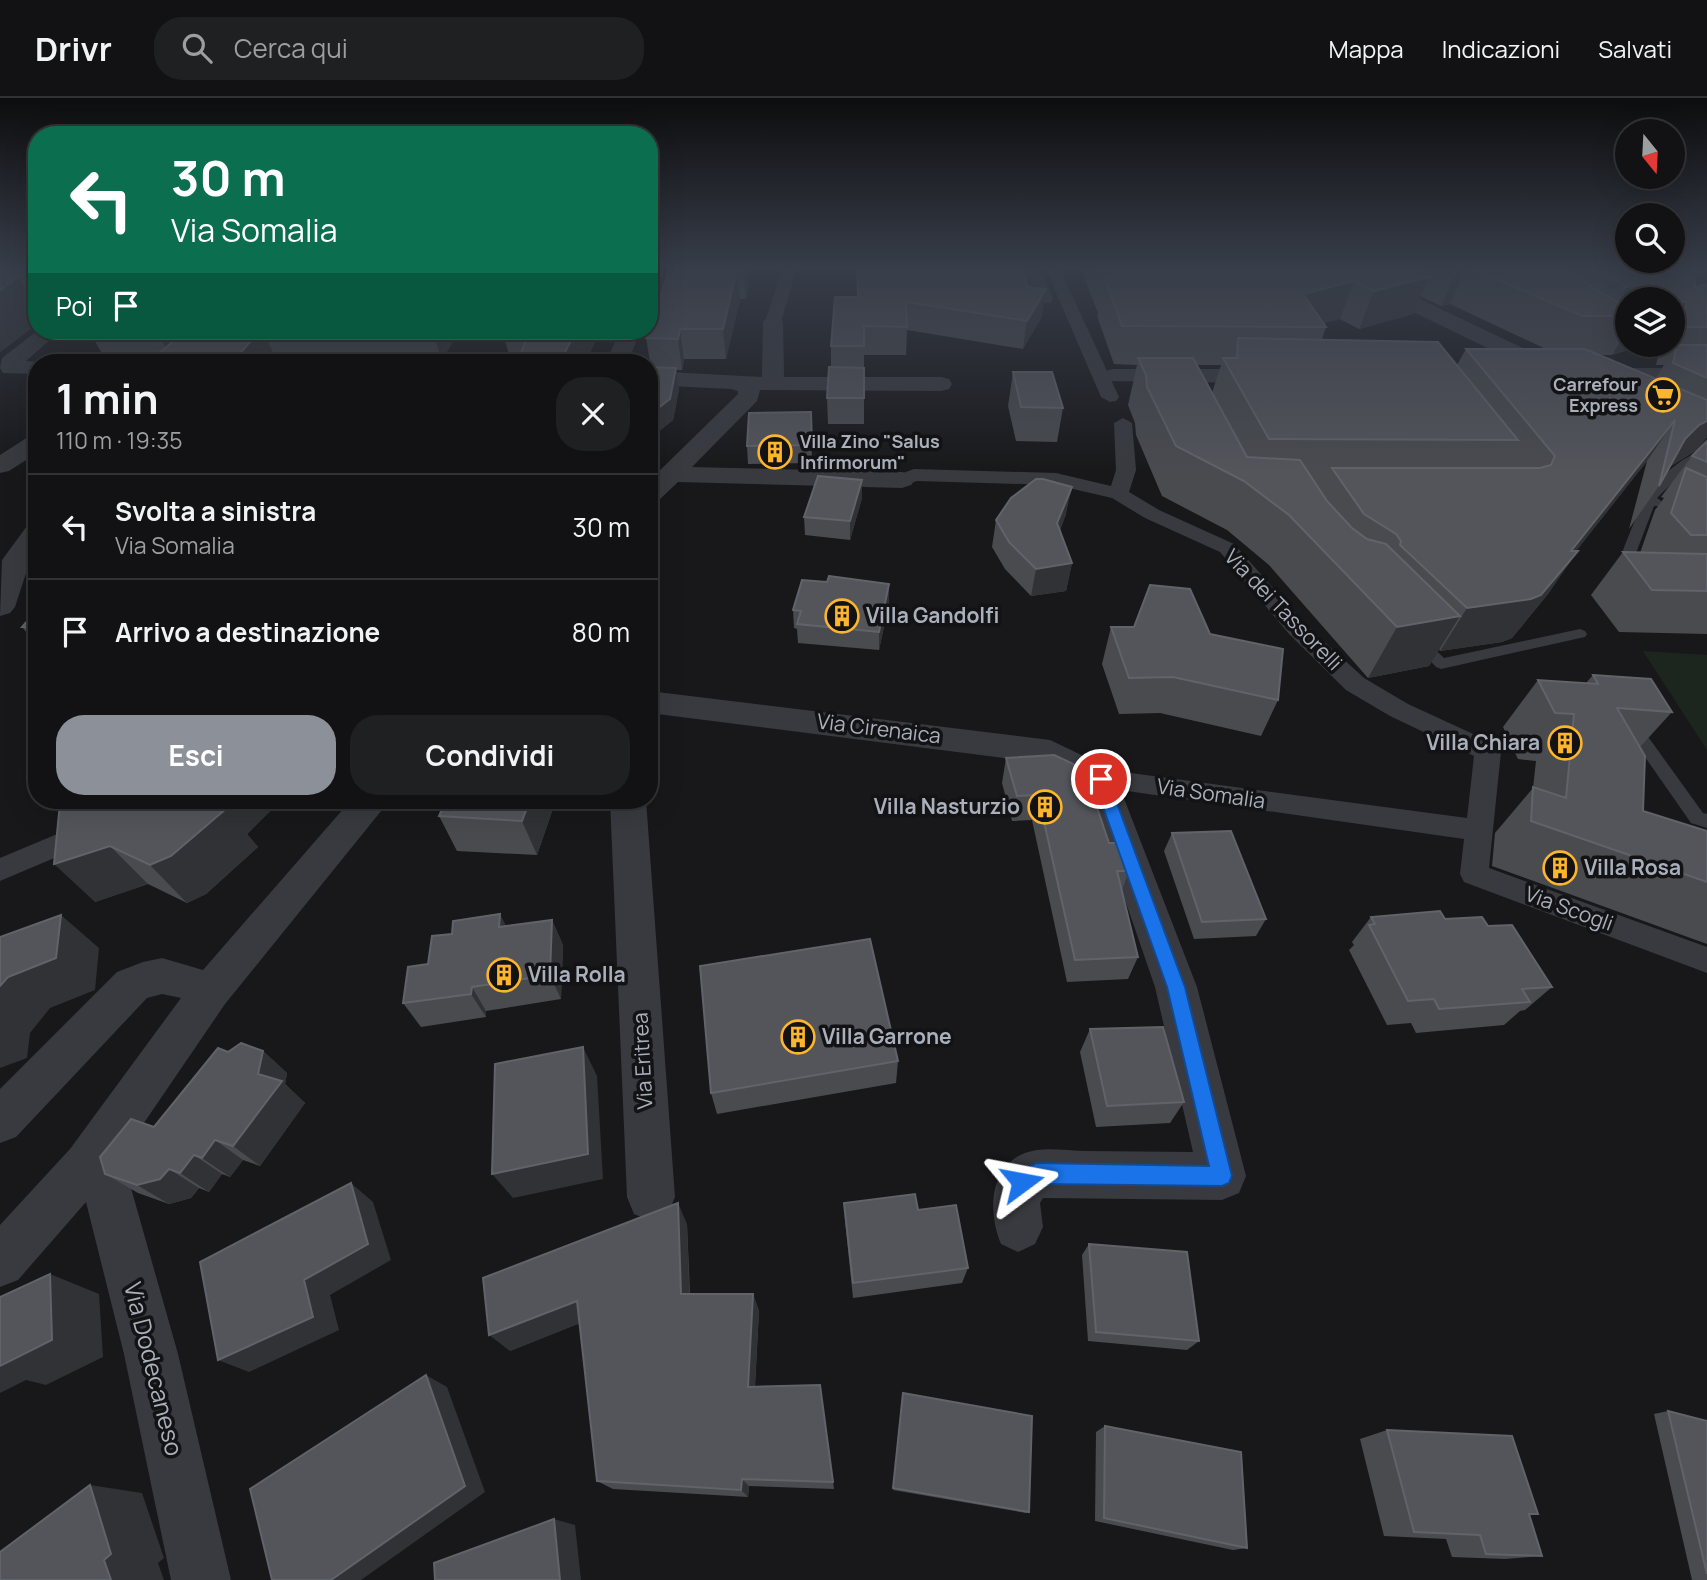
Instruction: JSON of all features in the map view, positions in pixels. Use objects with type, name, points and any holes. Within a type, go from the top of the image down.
[{"type":"street","points":[[773,336],[773,384]]},
{"type":"street","points":[[1083,336],[1112,386],[1180,376],[1287,376]]},
{"type":"street","points":[[1480,336],[1608,398]]},
{"type":"street","points":[[28,367],[11,368],[10,363],[39,340]]},
{"type":"street","points":[[1508,375],[1570,379],[1707,374]]},
{"type":"street","points":[[1180,376],[1192,401]]},
{"type":"street","points":[[658,378],[773,384],[941,384]]},
{"type":"street","points":[[658,487],[749,396],[749,388],[730,380]]},
{"type":"street","points":[[1119,494],[1126,470],[1123,423]]},
{"type":"street","points":[[0,466],[28,448]]},
{"type":"street","name":"Via dei Tassorelli","points":[[671,474],[902,480],[914,475],[1056,479],[1119,494],[1152,514],[1227,548],[1297,629],[1355,684],[1399,710],[1488,752],[1480,830]]},
{"type":"street","points":[[0,607],[16,560],[28,544]]},
{"type":"street","name":"Via Cirenaica","points":[[658,703],[1050,752],[1101,779]]},
{"type":"street","points":[[1018,1227],[1014,1198],[1022,1182],[1036,1174],[1222,1176],[1176,987],[1101,779]]},
{"type":"street","name":"Via Somalia","points":[[1101,779],[1480,830]]},
{"type":"street","points":[[0,870],[138,809]]},
{"type":"street","points":[[0,1262],[87,1166],[210,991],[364,809]]},
{"type":"street","name":"Via Eritrea","points":[[629,809],[651,1197]]},
{"type":"street","name":"Via Scogli","points":[[1480,830],[1474,874],[1707,960]]},
{"type":"street","points":[[0,1121],[132,985],[148,976],[166,974],[210,991]]},
{"type":"street","name":"Via Dodecaneso","points":[[87,1166],[105,1181],[109,1195],[151,1354],[201,1580]]},
{"type":"lane","points":[[1627,583],[1620,573],[1650,499],[1666,479],[1703,445]]},
{"type":"lane","points":[[1650,499],[1673,510]]},
{"type":"lane","points":[[1412,634],[1441,664],[1580,634]]},
{"type":"lane","points":[[1618,705],[1697,818],[1707,821]]},
{"type":"shaded area","points":[[1643,651],[1707,655],[1707,750]]},
{"type":"building","points":[[658,336],[679,336],[678,339],[658,338]]},
{"type":"building","points":[[832,336],[864,336],[864,346],[831,346]]},
{"type":"building","points":[[1238,338],[1438,342],[1518,440],[1269,439],[1223,358],[1237,358]]},
{"type":"building","points":[[175,340],[251,340],[240,354],[158,354]]},
{"type":"building","points":[[526,340],[571,340],[564,354],[521,354]]},
{"type":"building","points":[[1685,345],[1707,345],[1707,378],[1673,363],[1674,357],[1685,357]]},
{"type":"building","points":[[1466,349],[1585,349],[1707,400],[1707,421],[1685,439],[1659,486],[1675,420],[1571,551],[1578,551],[1541,595],[1531,599],[1467,608],[1400,545],[1401,541],[1396,534],[1364,514],[1332,468],[1540,468],[1551,465],[1555,456]]},
{"type":"building","points":[[1138,358],[1193,358],[1247,457],[1300,460],[1327,501],[1352,528],[1367,539],[1386,544],[1460,616],[1397,627],[1289,515],[1244,481],[1176,446],[1147,387],[1146,375]]},
{"type":"building","points":[[658,367],[676,368],[670,399],[658,408]]},
{"type":"building","points":[[829,367],[864,368],[864,398],[827,398]]},
{"type":"building","points":[[1013,372],[1052,372],[1063,408],[1021,407]]},
{"type":"building","points":[[811,412],[812,445],[747,446],[749,413]]},
{"type":"building","points":[[1707,441],[1707,462],[1692,456]]},
{"type":"building","points":[[1686,468],[1707,477],[1707,535],[1691,535],[1671,513]]},
{"type":"building","points":[[818,476],[862,480],[850,521],[804,517]]},
{"type":"building","points":[[1036,479],[1072,487],[1057,523],[1072,563],[1036,569],[1009,542],[996,520],[1011,498]]},
{"type":"building","points":[[1623,552],[1707,554],[1707,591],[1652,590]]},
{"type":"building","points":[[829,576],[889,584],[879,632],[797,624],[801,611],[793,610],[802,580],[827,582]]},
{"type":"building","points":[[1150,585],[1190,589],[1210,634],[1283,649],[1278,700],[1173,677],[1129,678],[1111,627],[1134,627]]},
{"type":"building","points":[[1593,675],[1651,679],[1672,712],[1617,708],[1645,756],[1643,811],[1707,831],[1707,882],[1531,821],[1533,787],[1566,798],[1574,714],[1555,713],[1538,680],[1598,684]]},
{"type":"building","points":[[1054,755],[1084,769],[1109,843],[1119,843],[1129,871],[1117,871],[1138,957],[1075,960],[1038,795],[1017,796],[1006,758]]},
{"type":"building","points":[[59,809],[226,809],[171,856],[150,865],[110,846],[54,864]]},
{"type":"building","points":[[442,809],[527,809],[522,821],[439,816]]},
{"type":"building","points":[[1231,831],[1266,919],[1202,922],[1172,833]]},
{"type":"building","points":[[1440,911],[1445,919],[1482,917],[1488,926],[1512,925],[1552,987],[1522,989],[1530,1002],[1439,1009],[1434,999],[1408,1001],[1369,925],[1375,924],[1371,917]]},
{"type":"building","points":[[500,914],[499,927],[552,920],[550,975],[472,987],[471,994],[403,1003],[408,967],[428,964],[432,936],[452,934],[453,921]]},
{"type":"building","points":[[61,915],[56,958],[8,977],[0,986],[0,937]]},
{"type":"building","name":"Villa Garrone","points":[[870,939],[898,1061],[711,1093],[700,966]]},
{"type":"building","points":[[1163,1027],[1184,1102],[1107,1106],[1090,1029]]},
{"type":"building","points":[[241,1043],[263,1051],[258,1074],[282,1081],[233,1146],[215,1140],[202,1158],[194,1155],[180,1173],[169,1169],[160,1179],[137,1185],[105,1174],[100,1157],[131,1119],[154,1127],[218,1048],[228,1052]]},
{"type":"building","points":[[583,1047],[588,1154],[492,1174],[495,1064]]},
{"type":"building","points":[[351,1183],[368,1244],[304,1280],[313,1317],[218,1360],[200,1262]]},
{"type":"building","points":[[915,1194],[918,1210],[956,1205],[968,1268],[853,1283],[844,1203]]},
{"type":"building","points":[[678,1203],[681,1294],[753,1294],[748,1387],[820,1385],[833,1482],[742,1479],[741,1490],[597,1481],[577,1301],[489,1335],[483,1278]]},
{"type":"building","points":[[1089,1244],[1187,1252],[1199,1341],[1096,1332]]},
{"type":"building","points":[[50,1274],[52,1340],[0,1366],[0,1297]]},
{"type":"building","points":[[426,1375],[465,1486],[331,1580],[272,1580],[250,1489]]},
{"type":"building","points":[[903,1393],[1032,1416],[1029,1512],[893,1488]]},
{"type":"building","points":[[1668,1411],[1707,1421],[1707,1574]]},
{"type":"building","points":[[1105,1426],[1241,1452],[1247,1548],[1104,1518]]},
{"type":"building","points":[[1387,1430],[1512,1436],[1538,1514],[1529,1514],[1542,1556],[1486,1554],[1480,1535],[1414,1532]]},
{"type":"building","points":[[90,1485],[111,1554],[104,1560],[111,1580],[0,1580],[0,1552]]},
{"type":"building","points":[[554,1519],[560,1580],[435,1580],[434,1563]]},
{"type":"place","name":"Carrefour Express","points":[[1663,395]]},
{"type":"place","name":"Villa Zino \"Salus Infirmorum\"","points":[[775,452]]},
{"type":"place","name":"Villa Gandolfi","points":[[842,616]]},
{"type":"place","name":"Villa Chiara","points":[[1565,743]]},
{"type":"place","name":"Villa Nasturzio","points":[[1045,807]]},
{"type":"place","name":"Villa Rosa","points":[[1560,868]]},
{"type":"place","name":"Villa Rolla","points":[[504,975]]},
{"type":"place","name":"Villa Garrone","points":[[798,1037]]},
{"type":"route","points":[[1022,1182],[1036,1174],[1222,1176],[1176,987],[1101,779]]}]
